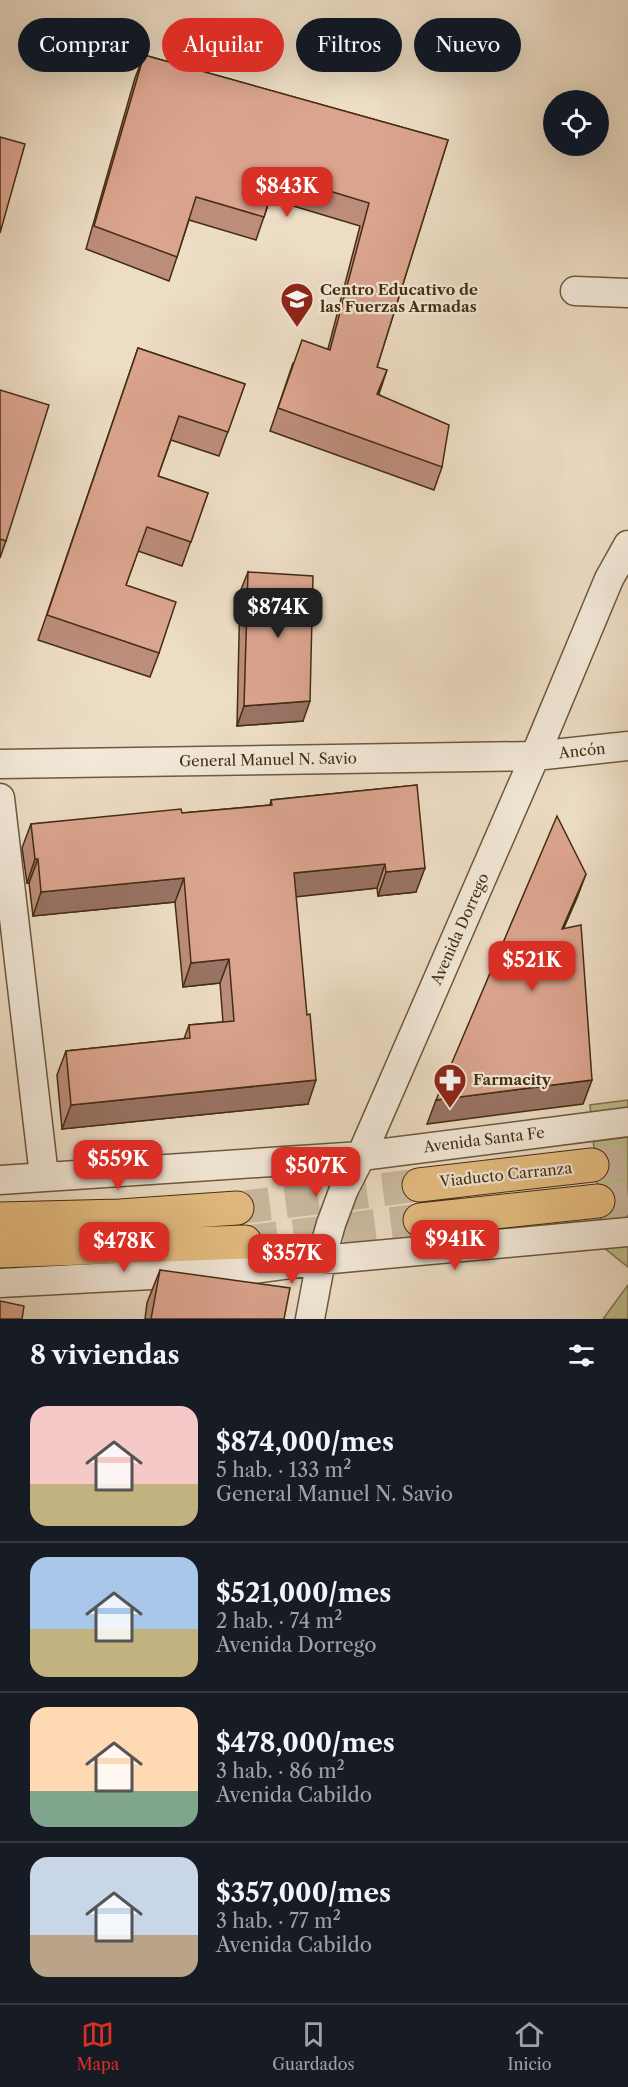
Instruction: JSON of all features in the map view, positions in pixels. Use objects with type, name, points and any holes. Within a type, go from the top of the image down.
[{"type":"main road","name":"Viaducto Carranza","points":[[419,1185],[592,1165]]},
{"type":"main road","points":[[420,1220],[598,1201]]},
{"type":"main road","points":[[0,1219],[120,1216],[237,1208]]},
{"type":"main road","points":[[0,1251],[245,1242]]},
{"type":"street","points":[[575,291],[628,293]]},
{"type":"street","name":"Avenida Dorrego","points":[[310,1319],[321,1260],[344,1189],[361,1156],[535,756],[609,579],[628,545]]},
{"type":"street","name":"Ancón","points":[[535,756],[628,746]]},
{"type":"street","name":"General Manuel N. Savio","points":[[0,764],[535,756]]},
{"type":"street","points":[[0,798],[44,1176]]},
{"type":"street","name":"Avenida Santa Fe","points":[[0,1180],[361,1156],[618,1123]]},
{"type":"street","points":[[0,1283],[246,1270],[321,1260],[628,1232]]},
{"type":"green space","points":[[628,1100],[628,1267],[603,1247],[590,1105]]},
{"type":"green space","points":[[628,1285],[628,1319],[603,1319]]},
{"type":"building","points":[[150,57],[162,60],[162,72],[205,72],[448,140],[377,367],[387,370],[377,394],[449,425],[442,467],[278,408],[302,340],[330,350],[369,203],[277,175],[264,217],[196,197],[177,257],[94,226],[139,72],[150,72]]},
{"type":"building","points":[[0,137],[25,144],[0,233]]},
{"type":"building","points":[[138,348],[245,384],[228,432],[179,416],[158,476],[208,493],[191,542],[147,527],[126,585],[176,602],[159,653],[47,615]]},
{"type":"building","points":[[0,390],[49,405],[6,541],[0,539]]},
{"type":"building","points":[[248,572],[313,576],[310,701],[244,706]]},
{"type":"building","points":[[417,785],[425,868],[386,872],[385,864],[294,873],[307,1015],[310,1014],[316,1080],[71,1105],[66,1051],[190,1038],[189,1025],[234,1021],[229,959],[191,963],[184,878],[41,892],[38,859],[35,859],[31,824],[181,809],[182,813],[272,805],[271,800]]},
{"type":"building","points":[[557,816],[586,874],[562,929],[581,925],[592,1080],[436,1100]]},
{"type":"building","points":[[160,1270],[290,1288],[284,1319],[151,1319]]},
{"type":"building","points":[[0,1301],[24,1306],[22,1319],[0,1319]]},
{"type":"tunnel","points":[[592,1165],[628,1161]]},
{"type":"tunnel","points":[[237,1208],[419,1185]]},
{"type":"tunnel","points":[[598,1201],[628,1198]]},
{"type":"tunnel","points":[[245,1242],[420,1220]]},
{"type":"place","name":"Centro Educativo de las Fuerzas Armadas","points":[[297,328]]},
{"type":"place","name":"Farmacity","points":[[450,1109]]}]
